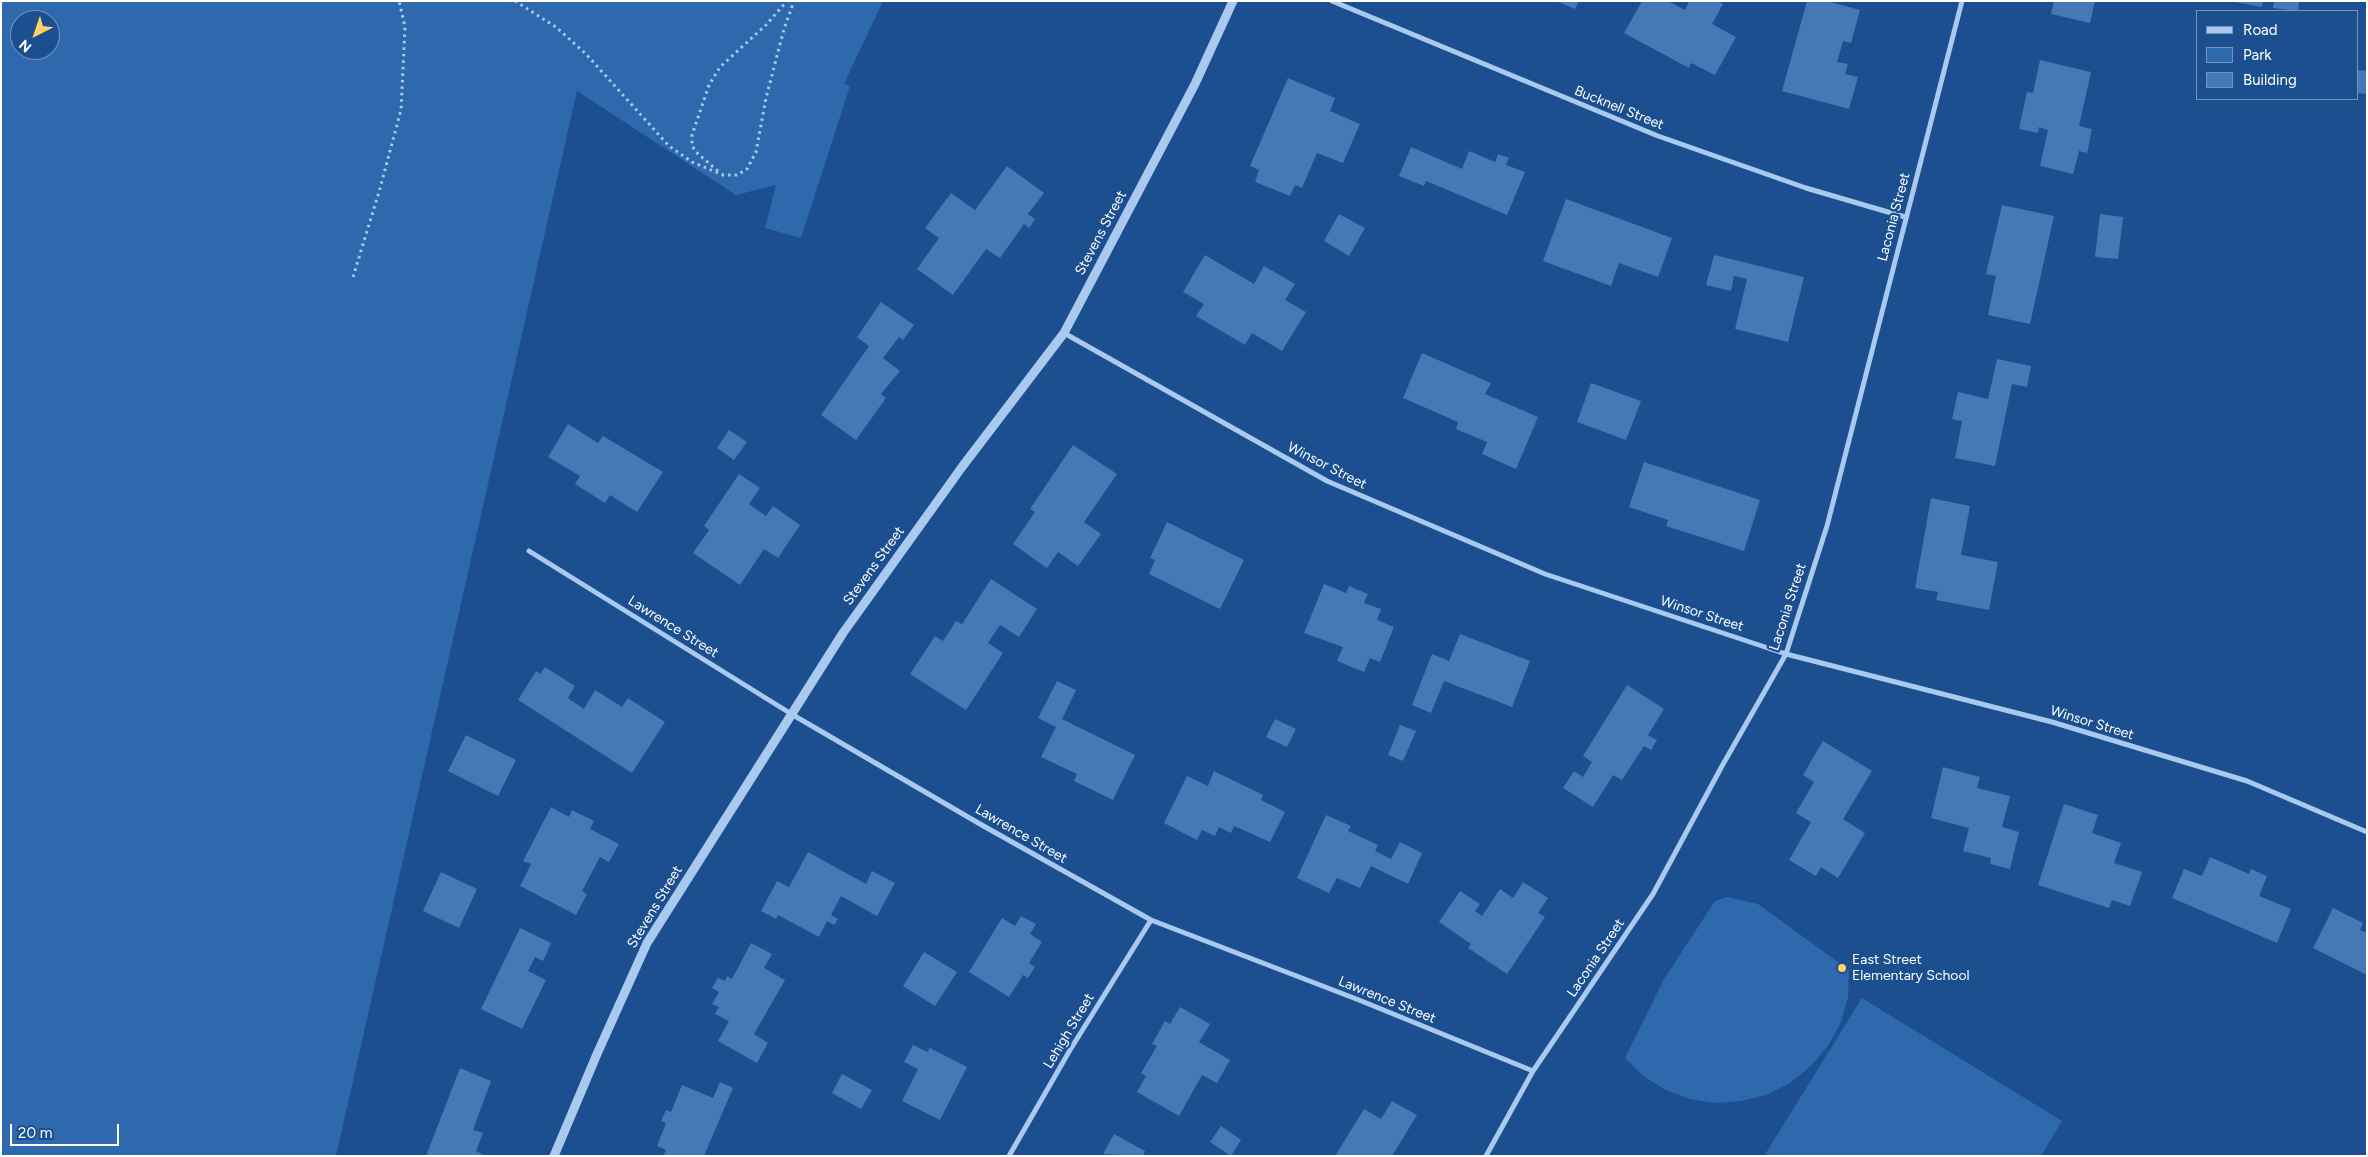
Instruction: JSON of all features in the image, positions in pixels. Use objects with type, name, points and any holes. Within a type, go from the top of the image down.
[{"type":"street","name":"Stevens Street","points":[[554,1156],[596,1054],[647,943],[848,626],[962,467],[1064,333],[1195,84],[1233,1]]},
{"type":"street","name":"Bucknell Street","points":[[1332,1],[1658,136],[1806,188],[1905,217]]},
{"type":"street","name":"Laconia Street","points":[[1486,1156],[1533,1071],[1653,894],[1722,766],[1786,654],[1827,526],[1962,1]]},
{"type":"street","name":"Winsor Street","points":[[1064,333],[1327,482],[1545,574],[1786,654],[2052,722],[2247,781],[2367,832]]},
{"type":"street","name":"Lawrence Street","points":[[529,551],[793,714],[980,824],[1151,920],[1359,1000],[1533,1071]]},
{"type":"street","name":"Lehigh Street","points":[[1008,1156],[1070,1050],[1151,920]]},
{"type":"path","points":[[352,277],[379,192],[400,110],[405,27],[399,1]]},
{"type":"path","points":[[515,1],[556,27],[586,54],[669,146],[692,162],[723,175],[737,175],[747,169],[756,152],[766,98],[794,1]]},
{"type":"path","points":[[723,175],[698,154],[692,146],[692,135],[703,103],[720,67],[766,25],[787,1]]},
{"type":"green space","points":[[1,1],[883,1],[844,84],[850,86],[801,238],[765,228],[776,185],[736,195],[577,91],[336,1156],[1,1156]]},
{"type":"green space","points":[[1727,897],[1758,904],[1849,970],[1848,997],[1841,1022],[1828,1046],[1811,1066],[1790,1083],[1766,1095],[1741,1101],[1716,1103],[1690,1099],[1666,1090],[1643,1076],[1625,1058],[1664,979],[1715,901]]},
{"type":"green space","points":[[1862,998],[2062,1121],[2041,1156],[1764,1156]]},
{"type":"building","points":[[1556,1],[1579,1],[1575,9]]},
{"type":"building","points":[[1642,1],[1668,1],[1685,10],[1689,1],[1718,1],[1723,4],[1712,24],[1736,37],[1715,75],[1691,63],[1689,68],[1624,33]]},
{"type":"building","points":[[1807,1],[1827,1],[1860,10],[1851,43],[1843,41],[1837,62],[1848,64],[1845,74],[1858,77],[1849,109],[1782,91]]},
{"type":"building","points":[[2054,1],[2095,1],[2090,23],[2051,14]]},
{"type":"building","points":[[2229,1],[2263,1],[2262,7]]},
{"type":"building","points":[[2274,1],[2299,1],[2298,10],[2273,8]]},
{"type":"building","points":[[2040,60],[2091,72],[2079,126],[2092,129],[2087,153],[2079,151],[2073,174],[2040,166],[2048,130],[2039,127],[2038,133],[2019,129],[2027,92],[2033,93]]},
{"type":"building","points":[[2358,70],[2367,71],[2367,94],[2358,93]]},
{"type":"building","points":[[1288,78],[1335,98],[1330,111],[1360,124],[1343,163],[1317,153],[1302,188],[1295,185],[1290,196],[1255,182],[1259,170],[1250,166]]},
{"type":"building","points":[[1411,147],[1462,169],[1469,151],[1495,162],[1498,154],[1509,158],[1506,165],[1525,172],[1507,215],[1426,181],[1424,186],[1399,176]]},
{"type":"building","points":[[1007,166],[1044,193],[1028,214],[1035,219],[1029,228],[1024,224],[1000,258],[986,249],[953,295],[917,269],[939,238],[925,228],[951,193],[975,210]]},
{"type":"building","points":[[1566,199],[1672,238],[1658,277],[1619,263],[1611,286],[1543,261]]},
{"type":"building","points":[[2002,205],[2054,216],[2030,324],[1988,315],[1996,276],[1986,274]]},
{"type":"building","points":[[1339,214],[1365,228],[1349,256],[1324,241]]},
{"type":"building","points":[[2100,214],[2123,217],[2118,259],[2095,257]]},
{"type":"building","points":[[1205,255],[1254,284],[1264,266],[1295,284],[1285,300],[1306,312],[1282,351],[1252,333],[1245,345],[1196,316],[1204,304],[1183,292]]},
{"type":"building","points":[[1714,255],[1804,277],[1788,342],[1735,329],[1747,279],[1734,276],[1731,291],[1706,285]]},
{"type":"building","points":[[881,302],[914,325],[903,340],[899,337],[883,358],[900,371],[881,394],[886,398],[856,440],[821,415],[869,346],[857,337]]},
{"type":"building","points":[[1422,353],[1491,383],[1485,394],[1538,417],[1516,469],[1482,454],[1487,442],[1456,429],[1458,422],[1403,398]]},
{"type":"building","points":[[1997,359],[2031,366],[2027,387],[2012,384],[1995,466],[1955,458],[1962,421],[1952,419],[1958,392],[1988,399]]},
{"type":"building","points":[[1591,383],[1641,401],[1626,440],[1577,422]]},
{"type":"building","points":[[568,424],[598,443],[603,436],[663,472],[637,512],[610,495],[605,503],[575,484],[580,476],[548,457]]},
{"type":"building","points":[[729,430],[747,442],[734,460],[717,448]]},
{"type":"building","points":[[1073,445],[1117,474],[1084,522],[1101,534],[1078,566],[1058,552],[1047,568],[1013,544],[1035,512],[1030,509]]},
{"type":"building","points":[[1644,462],[1760,500],[1744,551],[1666,526],[1668,520],[1629,507]]},
{"type":"building","points":[[739,474],[760,488],[749,504],[766,516],[773,506],[800,525],[778,558],[764,549],[740,585],[693,553],[709,530],[704,526]]},
{"type":"building","points":[[1931,498],[1970,506],[1961,555],[1998,562],[1989,610],[1936,600],[1938,592],[1915,588]]},
{"type":"building","points":[[1167,522],[1244,560],[1220,609],[1149,574],[1155,560],[1150,558]]},
{"type":"building","points":[[991,579],[1037,609],[1019,637],[1000,625],[988,643],[1003,653],[966,710],[910,674],[935,636],[943,641],[956,621],[962,624]]},
{"type":"building","points":[[1324,584],[1346,593],[1349,586],[1368,594],[1364,603],[1381,609],[1377,620],[1394,627],[1380,662],[1370,658],[1364,672],[1337,661],[1343,647],[1304,633]]},
{"type":"building","points":[[1460,634],[1530,661],[1512,707],[1444,681],[1431,713],[1412,705],[1432,654],[1449,661]]},
{"type":"building","points":[[545,667],[575,686],[568,698],[584,709],[595,690],[622,707],[628,698],[665,722],[632,773],[518,700],[536,671],[540,674]]},
{"type":"building","points":[[1057,681],[1076,690],[1062,719],[1135,755],[1113,800],[1074,781],[1077,774],[1041,757],[1056,727],[1038,718]]},
{"type":"building","points":[[1627,685],[1664,709],[1648,735],[1657,740],[1651,750],[1644,746],[1622,780],[1613,775],[1593,807],[1563,788],[1574,771],[1583,777],[1592,762],[1583,756]]},
{"type":"building","points":[[1275,719],[1296,729],[1287,747],[1266,737]]},
{"type":"building","points":[[1400,725],[1416,731],[1403,761],[1388,755]]},
{"type":"building","points":[[466,735],[516,760],[498,796],[448,771]]},
{"type":"building","points":[[1823,741],[1872,771],[1843,819],[1865,833],[1838,878],[1821,867],[1816,876],[1789,860],[1811,822],[1796,813],[1814,782],[1803,775]]},
{"type":"building","points":[[1943,767],[1980,777],[1977,788],[2010,796],[2002,827],[2019,832],[2010,869],[1990,864],[1991,858],[1963,851],[1969,828],[1931,818]]},
{"type":"building","points":[[1214,771],[1263,795],[1261,800],[1285,812],[1270,842],[1234,826],[1231,833],[1219,827],[1215,836],[1202,830],[1197,840],[1164,823],[1187,776],[1208,786]]},
{"type":"building","points":[[2064,804],[2098,815],[2092,833],[2121,843],[2114,863],[2142,872],[2130,906],[2112,900],[2109,908],[2038,885]]},
{"type":"building","points":[[551,807],[569,817],[572,810],[594,821],[590,829],[619,844],[609,862],[600,857],[582,891],[587,894],[576,915],[520,886],[531,864],[523,861]]},
{"type":"building","points":[[1326,815],[1351,826],[1348,831],[1378,845],[1375,851],[1391,859],[1400,842],[1422,853],[1408,884],[1371,866],[1360,888],[1337,878],[1329,893],[1297,878]]},
{"type":"building","points":[[808,852],[866,884],[872,871],[895,883],[877,916],[841,896],[831,915],[838,919],[834,925],[827,921],[819,937],[778,915],[776,919],[761,911],[777,881],[789,887]]},
{"type":"building","points":[[2210,857],[2249,874],[2251,869],[2267,876],[2259,896],[2291,909],[2277,943],[2172,898],[2184,869],[2202,876]]},
{"type":"building","points":[[441,872],[477,889],[459,928],[423,911]]},
{"type":"building","points":[[1523,882],[1548,898],[1538,913],[1545,917],[1507,974],[1468,948],[1471,944],[1439,922],[1460,891],[1480,904],[1475,911],[1482,916],[1500,889],[1513,898]]},
{"type":"building","points":[[2333,908],[2363,923],[2360,930],[2367,933],[2367,975],[2313,948]]},
{"type":"building","points":[[1021,916],[1036,924],[1030,934],[1042,942],[1029,963],[1035,967],[1028,978],[1023,975],[1009,997],[969,972],[1002,918],[1015,926]]},
{"type":"building","points":[[520,928],[551,943],[543,961],[535,957],[528,971],[546,980],[522,1029],[481,1009]]},
{"type":"building","points":[[751,943],[772,954],[764,968],[785,980],[754,1034],[768,1043],[757,1063],[718,1041],[729,1021],[715,1014],[719,1007],[712,1004],[719,992],[712,988],[718,978],[725,981],[727,976],[732,979]]},
{"type":"building","points":[[924,952],[957,972],[935,1006],[903,986]]},
{"type":"building","points":[[1180,1007],[1210,1024],[1199,1042],[1230,1060],[1217,1083],[1202,1075],[1179,1116],[1137,1092],[1146,1076],[1141,1073],[1157,1046],[1152,1044],[1165,1021],[1170,1024]]},
{"type":"building","points":[[913,1045],[927,1052],[930,1048],[967,1067],[940,1120],[902,1101],[918,1069],[904,1062]]},
{"type":"building","points":[[460,1068],[491,1081],[473,1130],[483,1133],[476,1151],[482,1154],[481,1156],[426,1156]]},
{"type":"building","points":[[842,1074],[872,1090],[861,1109],[832,1093]]},
{"type":"building","points":[[720,1082],[733,1088],[704,1156],[663,1156],[666,1150],[657,1146],[666,1123],[661,1121],[666,1110],[671,1112],[682,1085],[713,1098]]},
{"type":"building","points":[[1392,1101],[1417,1115],[1392,1156],[1335,1156],[1364,1109],[1381,1119]]},
{"type":"building","points":[[1221,1126],[1241,1140],[1231,1156],[1210,1142]]},
{"type":"building","points":[[1114,1134],[1145,1151],[1143,1156],[1103,1154]]},
{"type":"place","name":"East Street Elementary School","points":[[1842,968]]}]
